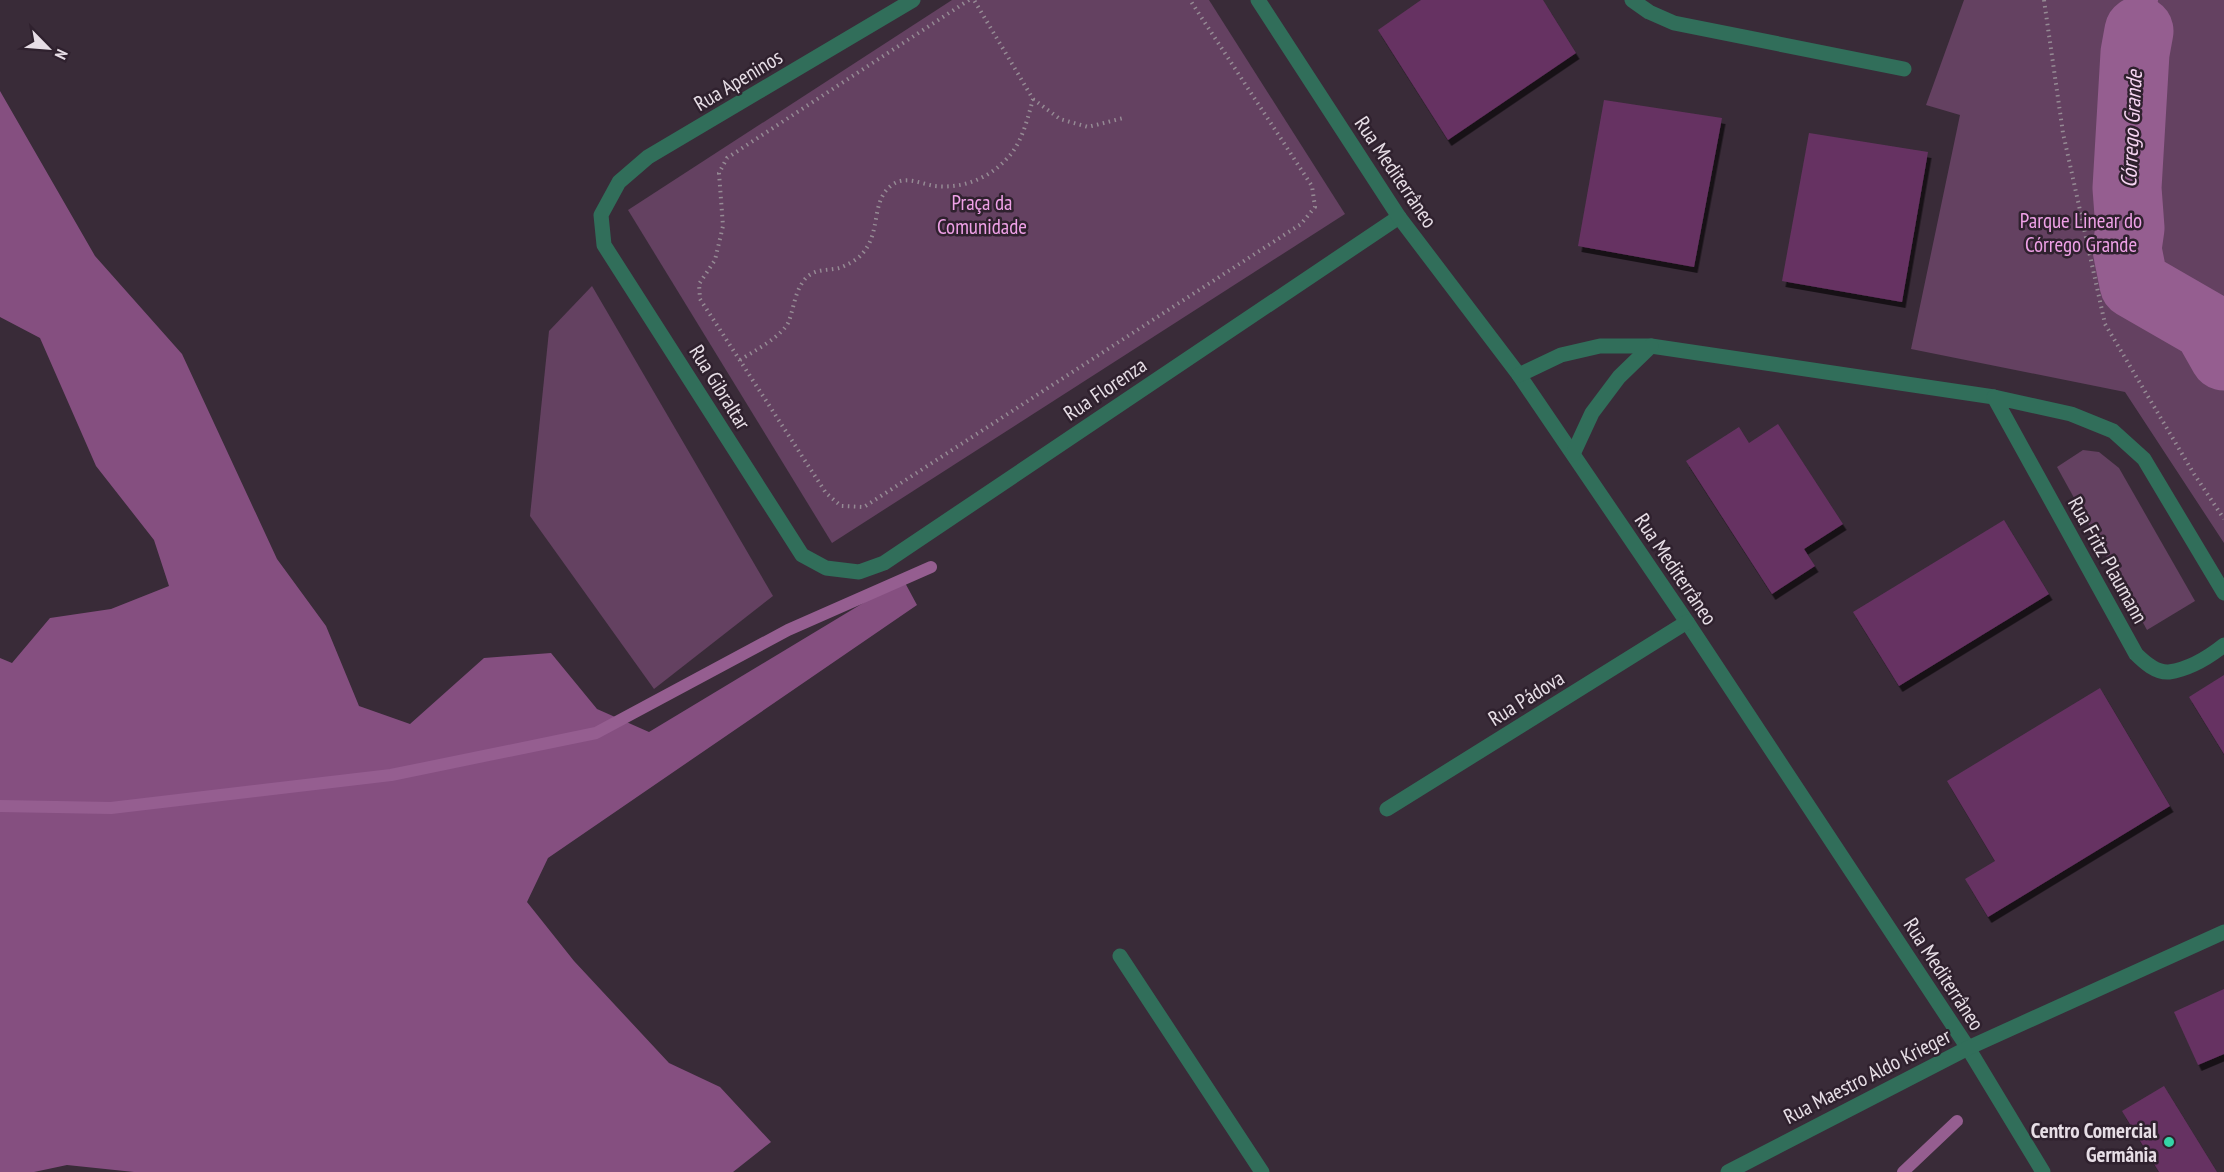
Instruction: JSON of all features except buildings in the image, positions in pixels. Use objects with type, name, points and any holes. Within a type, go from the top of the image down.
[{"type":"street","name":"Rua Apeninos","points":[[601,215],[619,182],[648,157],[914,0]]},
{"type":"street","name":"Rua Mediterrâneo","points":[[1258,0],[1399,217],[1519,375],[1687,622],[1968,1048],[2043,1172]]},
{"type":"street","points":[[1632,0],[1648,12],[1674,23],[1904,69]]},
{"type":"street","name":"Rua Gibraltar","points":[[601,215],[604,245],[802,555],[826,568]]},
{"type":"street","name":"Rua Florenza","points":[[826,568],[859,572],[884,563],[1399,217]]},
{"type":"street","points":[[1519,375],[1571,352],[1600,346],[1651,346],[1994,397],[2071,414],[2113,431],[2144,459],[2224,593]]},
{"type":"street","points":[[1573,454],[1592,413],[1619,377],[1651,346]]},
{"type":"street","name":"Rua Fritz Plaumann","points":[[1994,397],[2136,654],[2148,666],[2167,672],[2206,659],[2224,645]]},
{"type":"street","name":"Rua Pádova","points":[[1387,809],[1687,622]]},
{"type":"street","name":"Rua Maestro Aldo Krieger","points":[[1728,1172],[1968,1048],[2224,932]]},
{"type":"street","points":[[1120,956],[1262,1172]]},
{"type":"path","points":[[969,0],[727,158],[719,173],[723,226],[715,260],[699,284],[700,299],[826,493],[841,506],[864,507],[1301,224],[1315,207],[1312,186],[1190,0]]},
{"type":"path","points":[[974,0],[1033,99],[1060,119],[1088,127],[1123,118]]},
{"type":"path","points":[[2044,0],[2063,133],[2105,324],[2194,474],[2224,519]]},
{"type":"path","points":[[740,361],[770,341],[788,323],[793,302],[806,278],[820,269],[839,268],[861,256],[874,238],[882,196],[893,183],[911,180],[935,186],[964,186],[991,174],[1012,153],[1025,127],[1033,99]]},
{"type":"green space","name":"Praça da Comunidade","points":[[952,0],[1209,0],[1345,214],[832,543],[628,210]]},
{"type":"green space","name":"Parque Linear do Córrego Grande","points":[[1964,0],[2224,0],[2224,543],[2125,392],[1911,349],[1960,115],[1926,105]]},
{"type":"green space","points":[[592,286],[773,596],[654,689],[530,516],[549,331]]},
{"type":"green space","points":[[2083,450],[2099,452],[2119,468],[2195,601],[2147,630],[2057,467]]},
{"type":"shaded area","points":[[0,91],[95,256],[182,354],[277,559],[326,626],[359,706],[410,724],[484,658],[551,653],[597,709],[649,732],[903,579],[917,605],[548,858],[527,902],[574,961],[669,1063],[720,1087],[771,1142],[733,1172],[134,1172],[67,1165],[34,1172],[0,1172],[0,658],[12,663],[50,618],[111,609],[169,586],[154,540],[96,466],[40,338],[0,317]]},
{"type":"water","points":[[2127,27],[2139,31],[2130,228],[2145,269],[2214,320],[2224,338],[2224,372],[2203,332],[2188,324],[2138,277],[2119,217]]},
{"type":"waterway","name":"Córrego Grande","points":[[2139,31],[2152,0]]},
{"type":"waterway","name":"Córrego Grande","points":[[2139,31],[2135,53],[2127,188],[2130,228],[2127,249],[2134,284],[2207,326],[2224,356]]},
{"type":"waterway","points":[[0,806],[111,808],[391,775],[596,733],[788,630],[931,567]]},
{"type":"waterway","points":[[1903,1172],[1957,1121]]},
{"type":"place","name":"Centro Comercial Germânia","points":[[2169,1142]]}]
